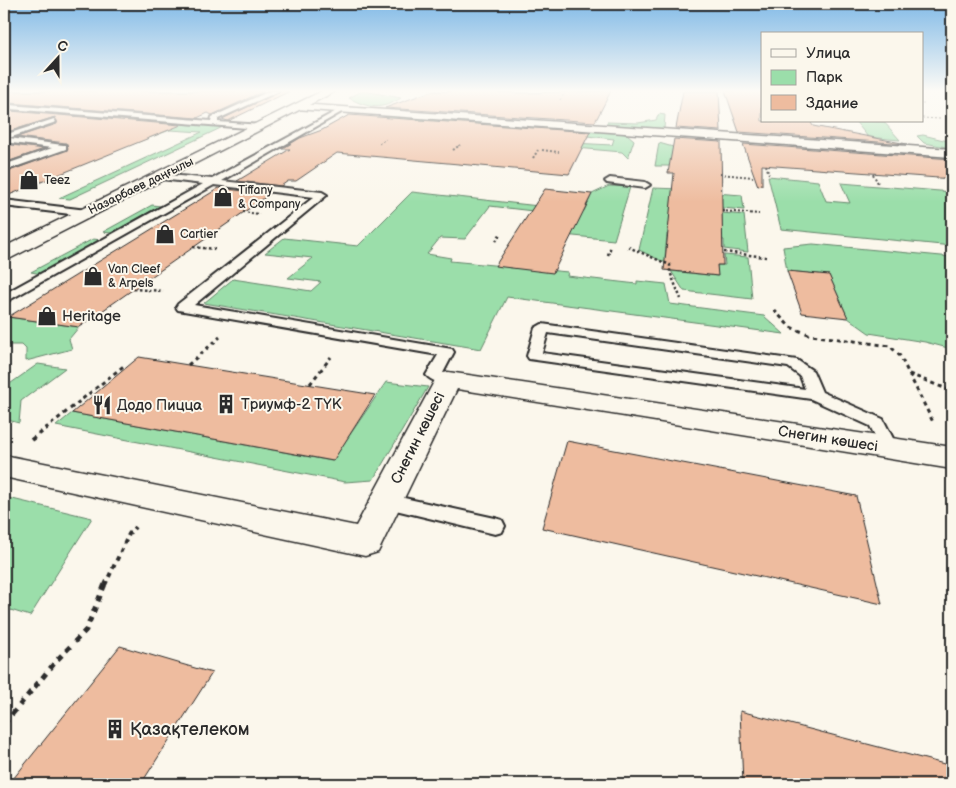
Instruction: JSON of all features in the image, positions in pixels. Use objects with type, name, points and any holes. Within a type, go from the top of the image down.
[{"type":"street","name":"Назарбаев даңғылы","points":[[4,254],[257,128]]},
{"type":"street","points":[[594,128],[952,153]]},
{"type":"street","name":"Снегин көшесі","points":[[4,466],[365,542],[448,380],[952,458]]},
{"type":"lane","points":[[4,139],[35,128]]},
{"type":"lane","points":[[4,299],[310,128]]},
{"type":"lane","points":[[4,139],[63,147],[4,168]]},
{"type":"lane","points":[[161,176],[322,195],[184,307],[447,352],[434,375],[448,380]]},
{"type":"lane","points":[[610,181],[645,185]]},
{"type":"lane","points":[[4,203],[87,213]]},
{"type":"lane","points":[[815,395],[807,374],[792,363],[561,330],[542,328],[534,356],[815,395],[877,424],[889,448]]},
{"type":"lane","points":[[386,501],[495,526]]},
{"type":"path","points":[[378,144],[386,139]]},
{"type":"path","points":[[453,150],[460,145]]},
{"type":"path","points":[[532,158],[538,150]]},
{"type":"path","points":[[542,150],[559,152]]},
{"type":"path","points":[[766,165],[769,174]]},
{"type":"path","points":[[720,174],[753,177]]},
{"type":"path","points":[[873,174],[878,183]]},
{"type":"path","points":[[722,210],[759,214]]},
{"type":"path","points":[[243,212],[267,215]]},
{"type":"path","points":[[496,242],[501,234]]},
{"type":"path","points":[[608,255],[611,246]]},
{"type":"path","points":[[193,247],[220,250]]},
{"type":"path","points":[[628,248],[670,265],[670,272],[681,299]]},
{"type":"path","points":[[724,252],[766,257]]},
{"type":"path","points":[[133,288],[166,291]]},
{"type":"path","points":[[774,310],[790,327],[812,335],[890,346],[900,356],[952,458]]},
{"type":"path","points":[[188,365],[243,317]]},
{"type":"path","points":[[310,384],[348,335]]},
{"type":"path","points":[[44,429],[126,364]]},
{"type":"path","points":[[909,374],[952,391]]},
{"type":"path","points":[[97,387],[102,388]]},
{"type":"path","points":[[4,724],[57,660],[86,630],[106,582],[130,534],[159,499]]},
{"type":"green space","points":[[58,128],[221,128],[70,199],[59,198],[202,132],[170,130],[133,144]]},
{"type":"green space","points":[[428,128],[552,128],[627,134],[634,140],[628,158],[622,152],[542,145],[534,141],[612,145],[614,139],[578,135]]},
{"type":"green space","points":[[861,128],[889,128],[900,140],[868,137]]},
{"type":"green space","points":[[923,135],[952,142],[952,148],[924,143],[917,136]]},
{"type":"green space","points":[[659,143],[673,147],[676,166],[655,166]]},
{"type":"green space","points":[[768,176],[818,181],[826,201],[850,203],[841,183],[952,192],[952,246],[781,229]]},
{"type":"green space","points":[[609,186],[630,187],[614,240],[523,231],[533,211],[490,206],[465,239],[440,238],[427,254],[451,258],[450,261],[568,272],[567,276],[637,284],[637,281],[666,284],[670,304],[764,316],[784,334],[507,297],[481,349],[204,303],[233,279],[311,291],[321,282],[288,278],[313,258],[265,253],[284,238],[358,246],[412,192],[584,211],[592,194]]},
{"type":"green space","points":[[653,188],[680,189],[671,234],[667,234],[665,258],[669,259],[668,264],[639,250]]},
{"type":"green space","points":[[715,193],[742,195],[744,210],[722,208]]},
{"type":"green space","points":[[152,205],[160,206],[111,233],[103,232]]},
{"type":"green space","points":[[722,213],[744,215],[748,252],[724,249],[724,240],[717,239]]},
{"type":"green space","points":[[93,239],[102,240],[42,274],[31,272]]},
{"type":"green space","points":[[813,244],[952,257],[952,349],[925,342],[869,333],[848,318],[829,275],[787,271],[783,247]]},
{"type":"green space","points":[[724,255],[748,257],[752,299],[684,291],[671,271],[717,276],[717,265],[725,265]]},
{"type":"green space","points":[[8,317],[79,327],[69,339],[72,349],[26,361],[26,349],[22,345],[4,345],[4,319]]},
{"type":"green space","points":[[38,364],[65,368],[21,401],[19,423],[4,419],[4,388]]},
{"type":"green space","points":[[386,382],[428,387],[373,480],[345,482],[56,426],[72,413],[332,461]]},
{"type":"green space","points":[[4,497],[92,518],[30,616],[4,608]]},
{"type":"building","points":[[4,128],[21,128],[4,133]]},
{"type":"building","points":[[45,128],[174,128],[4,197],[4,173],[68,149],[66,143],[17,137]]},
{"type":"building","points":[[326,128],[530,128],[590,132],[569,174],[337,153],[296,181],[288,181],[281,186],[237,181],[290,149],[282,149],[300,138]]},
{"type":"building","points":[[676,128],[721,128],[721,131]]},
{"type":"building","points":[[738,128],[822,128],[907,144],[739,132]]},
{"type":"building","points":[[674,139],[721,142],[723,265],[717,265],[718,276],[664,270],[674,173],[668,173]]},
{"type":"building","points":[[4,144],[44,149],[4,163]]},
{"type":"building","points":[[743,144],[952,159],[952,179],[762,165],[762,185],[758,186]]},
{"type":"building","points":[[219,188],[270,194],[79,327],[8,317]]},
{"type":"building","points":[[545,189],[592,194],[553,273],[495,266]]},
{"type":"building","points":[[787,271],[829,275],[848,318],[802,313]]},
{"type":"building","name":"Триумф-2 ТҮК","points":[[139,357],[375,395],[333,461],[72,413]]},
{"type":"building","points":[[567,441],[856,496],[882,604],[542,528]]},
{"type":"building","name":"Қазақтелеком","points":[[120,646],[212,673],[141,784],[9,784]]},
{"type":"building","points":[[740,711],[952,766],[952,784],[743,784]]},
{"type":"place","name":"Teez","points":[[29,180]]},
{"type":"place","name":"Tiffany & Company","points":[[223,197]]},
{"type":"place","name":"Cartier","points":[[165,234]]},
{"type":"place","name":"Van Cleef & Arpels","points":[[93,276]]},
{"type":"place","name":"Heritage","points":[[47,316]]},
{"type":"place","name":"Триумф-2 ТҮК","points":[[226,404]]},
{"type":"place","name":"Додо Пицца","points":[[102,405]]},
{"type":"place","name":"Қазақтелеком","points":[[115,729]]}]
